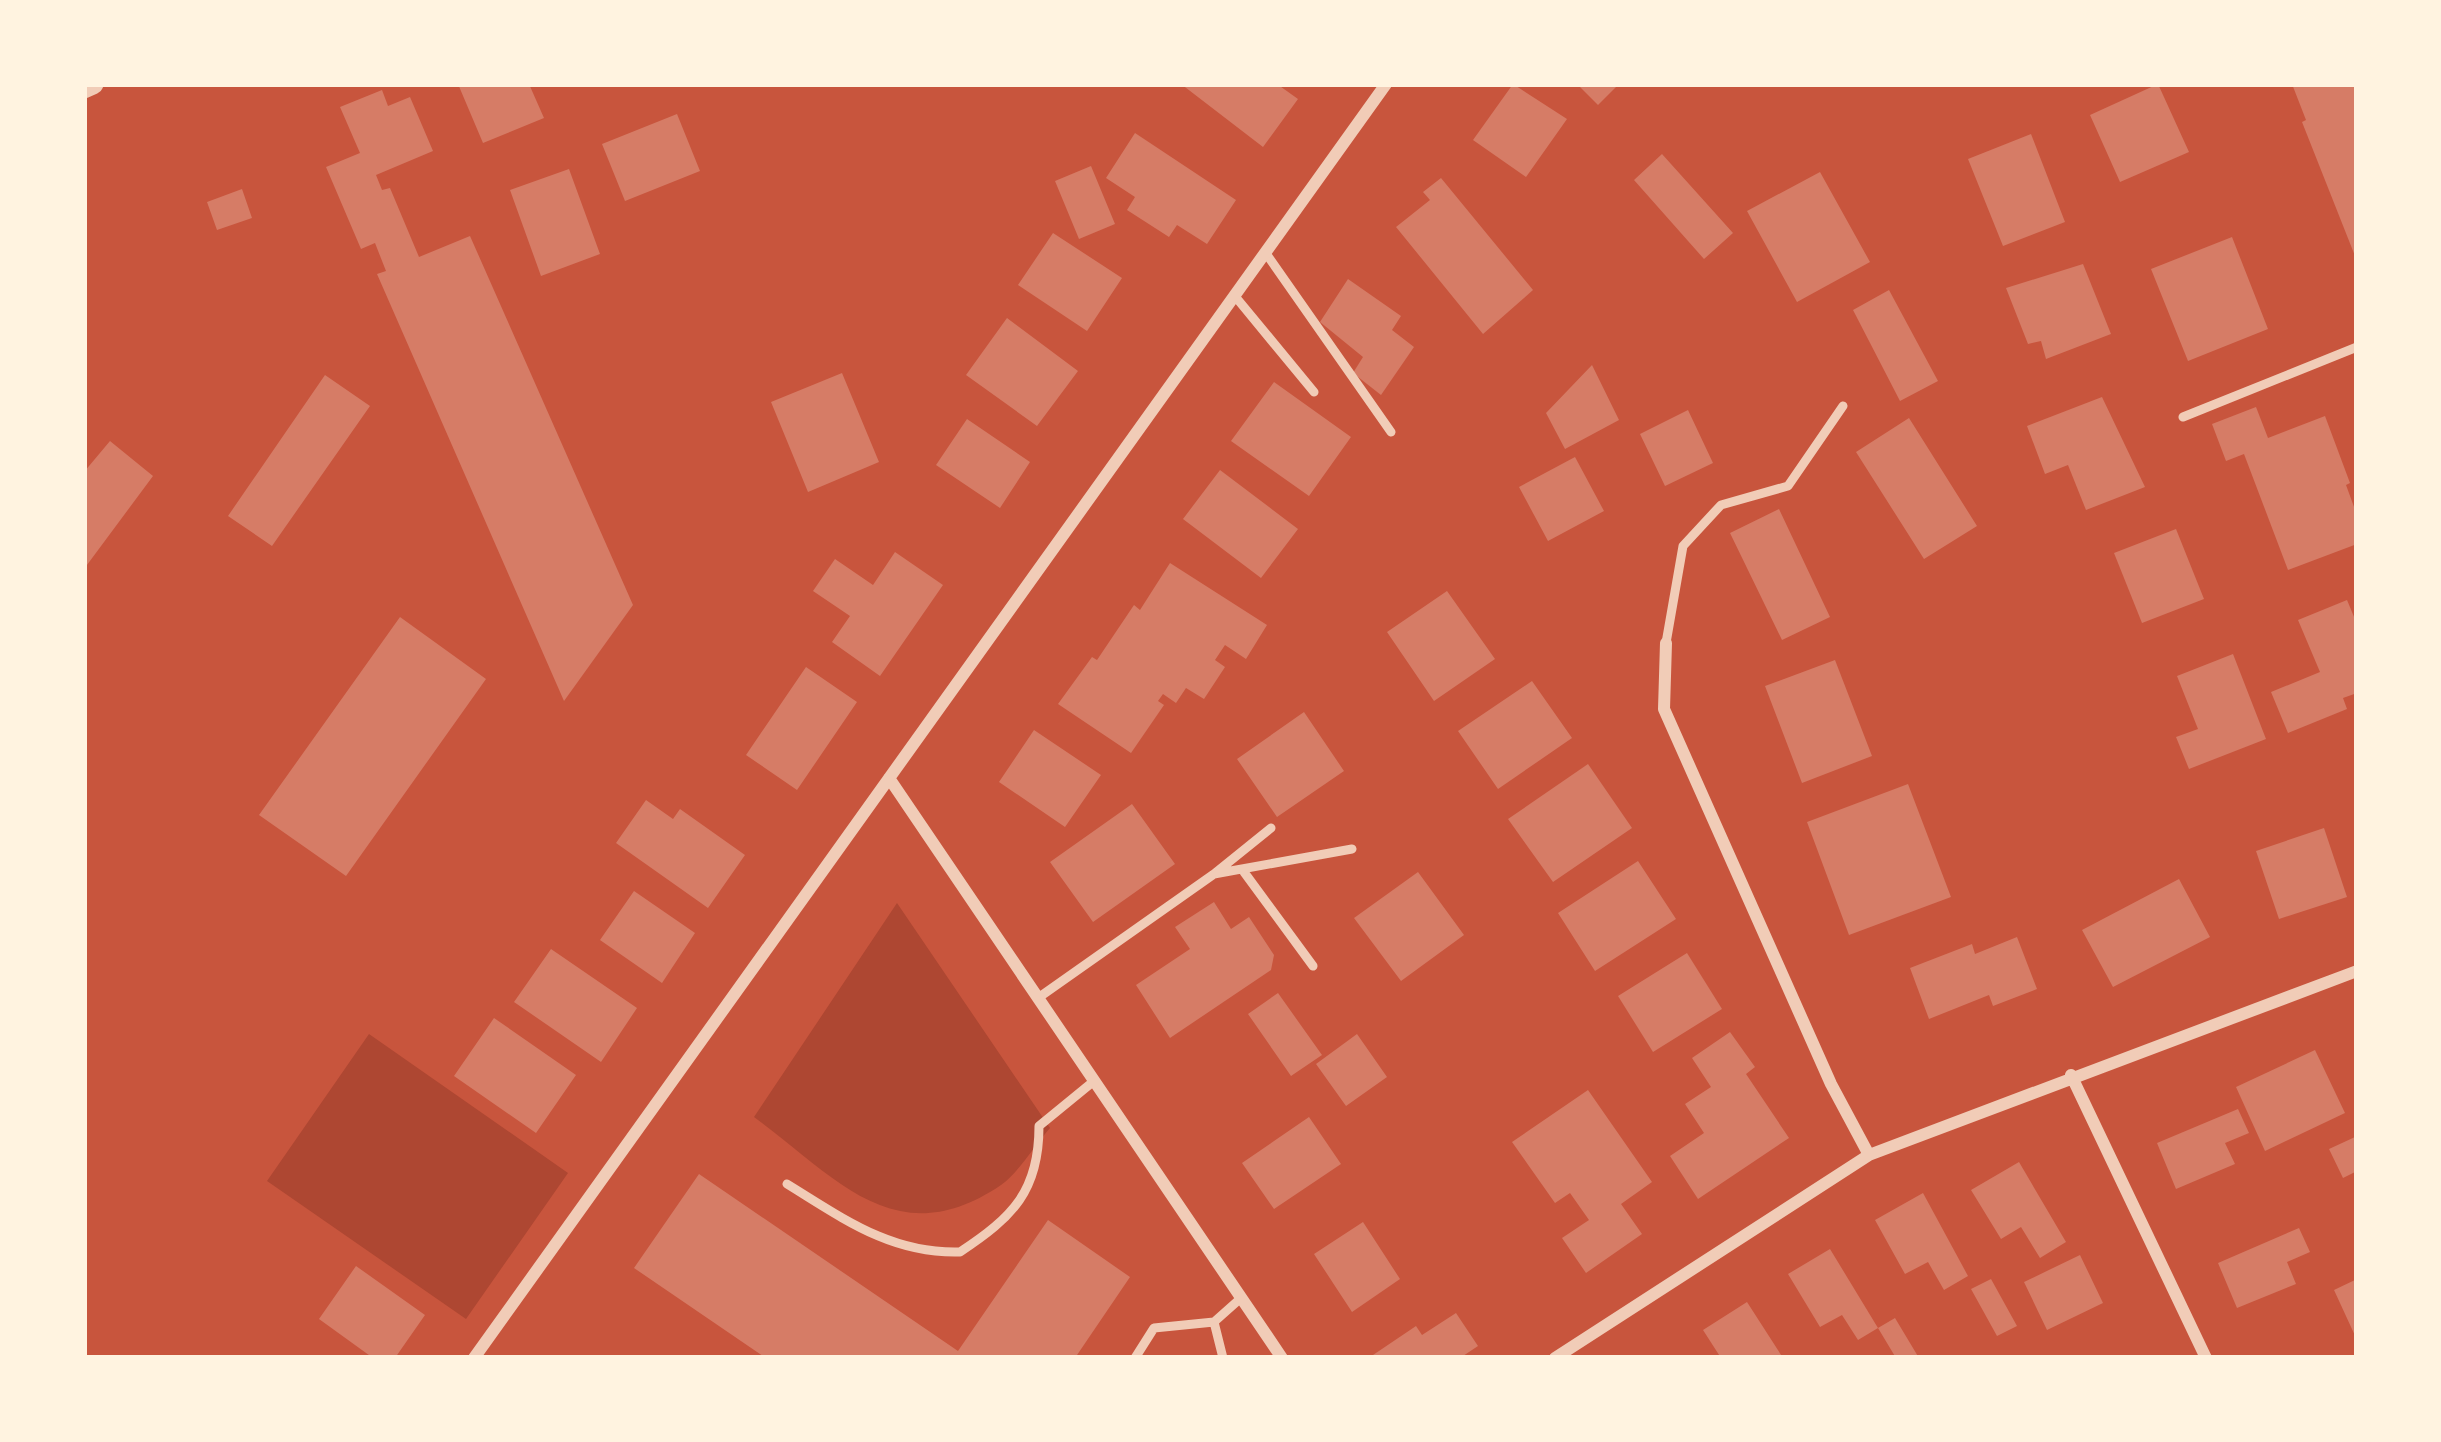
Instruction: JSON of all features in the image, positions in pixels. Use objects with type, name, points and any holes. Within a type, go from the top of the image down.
[{"type":"street","points":[[84,88],[93,84]]},
{"type":"street","points":[[474,1358],[1385,84]]},
{"type":"street","points":[[1666,643],[1664,709],[1831,1084],[1870,1155]]},
{"type":"street","points":[[890,778],[1282,1358]]},
{"type":"street","points":[[1556,1358],[1870,1155],[2357,970]]},
{"type":"street","points":[[2071,1075],[2206,1358]]},
{"type":"lane","points":[[1265,252],[1390,432]]},
{"type":"lane","points":[[1234,295],[1314,392]]},
{"type":"lane","points":[[2183,417],[2357,347]]},
{"type":"lane","points":[[1666,643],[1683,546],[1721,506],[1788,486],[1843,406]]},
{"type":"lane","points":[[1038,998],[1271,828]]},
{"type":"lane","points":[[1214,874],[1352,849]]},
{"type":"lane","points":[[1244,872],[1312,967]]},
{"type":"lane","points":[[788,1184],[867,1235],[908,1249],[960,1252],[1018,1204],[1041,1157],[1040,1126],[1094,1081]]},
{"type":"lane","points":[[1135,1358],[1154,1328],[1214,1322],[1241,1298]]},
{"type":"lane","points":[[1214,1322],[1223,1358]]},
{"type":"shaded area","points":[[897,903],[1050,1128],[1001,1185],[964,1205],[930,1213],[899,1211],[869,1200],[754,1117]]},
{"type":"shaded area","points":[[369,1034],[568,1173],[466,1319],[267,1181]]},
{"type":"building","points":[[458,84],[529,84],[544,118],[483,143]]},
{"type":"building","points":[[1181,84],[1277,84],[1298,99],[1263,147]]},
{"type":"building","points":[[1513,84],[1567,119],[1526,177],[1473,140]]},
{"type":"building","points":[[1577,84],[1619,84],[1598,105]]},
{"type":"building","points":[[2158,84],[2189,152],[2120,182],[2090,115]]},
{"type":"building","points":[[2292,84],[2357,84],[2357,261],[2302,122],[2306,120]]},
{"type":"building","points":[[382,90],[388,106],[410,97],[433,151],[376,175],[382,190],[390,188],[419,257],[470,236],[633,605],[564,701],[377,274],[386,271],[375,243],[361,249],[326,167],[360,153],[340,107]]},
{"type":"building","points":[[677,114],[700,171],[625,201],[602,144]]},
{"type":"building","points":[[1135,133],[1236,200],[1207,244],[1177,225],[1169,237],[1127,210],[1135,197],[1106,178]]},
{"type":"building","points":[[2031,134],[2065,222],[2003,246],[1968,159]]},
{"type":"building","points":[[1662,154],[1733,233],[1704,259],[1634,180]]},
{"type":"building","points":[[1091,166],[1115,224],[1079,239],[1055,181]]},
{"type":"building","points":[[569,169],[600,254],[541,276],[510,190]]},
{"type":"building","points":[[1820,172],[1870,262],[1797,302],[1747,211]]},
{"type":"building","points":[[1441,178],[1533,290],[1483,334],[1396,227],[1430,200],[1423,192]]},
{"type":"building","points":[[242,189],[252,218],[217,230],[207,202]]},
{"type":"building","points":[[1053,233],[1122,278],[1087,331],[1018,285]]},
{"type":"building","points":[[2232,237],[2268,329],[2188,361],[2151,269]]},
{"type":"building","points":[[2083,264],[2111,334],[2046,359],[2041,341],[2028,344],[2006,288]]},
{"type":"building","points":[[1348,279],[1401,316],[1392,330],[1414,347],[1381,395],[1353,373],[1363,357],[1320,322]]},
{"type":"building","points":[[1889,290],[1938,381],[1900,401],[1853,310]]},
{"type":"building","points":[[1007,318],[1078,371],[1037,426],[966,375]]},
{"type":"building","points":[[1592,365],[1619,420],[1565,449],[1546,413]]},
{"type":"building","points":[[842,373],[879,462],[808,492],[771,402]]},
{"type":"building","points":[[325,375],[370,406],[272,546],[228,516]]},
{"type":"building","points":[[1274,382],[1351,437],[1309,496],[1231,441]]},
{"type":"building","points":[[2102,397],[2145,487],[2086,510],[2068,465],[2045,474],[2027,426]]},
{"type":"building","points":[[2256,407],[2268,438],[2325,416],[2350,483],[2346,485],[2357,515],[2357,544],[2288,570],[2244,454],[2226,461],[2212,424]]},
{"type":"building","points":[[1688,410],[1713,463],[1665,486],[1640,434]]},
{"type":"building","points":[[1909,418],[1977,526],[1924,559],[1856,452]]},
{"type":"building","points":[[967,419],[1030,462],[1000,508],[936,465]]},
{"type":"building","points":[[110,441],[153,476],[84,569],[84,472]]},
{"type":"building","points":[[1575,457],[1604,511],[1548,541],[1519,487]]},
{"type":"building","points":[[1220,470],[1298,529],[1261,578],[1183,519]]},
{"type":"building","points":[[1779,509],[1830,617],[1782,640],[1730,533]]},
{"type":"building","points":[[2176,529],[2204,599],[2142,623],[2114,553]]},
{"type":"building","points":[[895,552],[943,585],[880,676],[832,642],[850,616],[813,591],[835,559],[873,585]]},
{"type":"building","points":[[1170,563],[1267,625],[1246,659],[1225,645],[1215,660],[1225,667],[1204,699],[1186,688],[1176,703],[1163,694],[1158,701],[1164,705],[1131,753],[1058,704],[1092,657],[1097,660],[1134,605],[1140,610]]},
{"type":"building","points":[[1447,591],[1495,659],[1434,701],[1387,632]]},
{"type":"building","points":[[2347,600],[2357,624],[2357,693],[2343,698],[2347,709],[2288,733],[2271,692],[2320,672],[2298,620]]},
{"type":"building","points":[[400,617],[486,679],[346,876],[259,815]]},
{"type":"building","points":[[2233,654],[2266,739],[2189,769],[2176,737],[2198,729],[2177,676]]},
{"type":"building","points":[[1835,660],[1872,756],[1802,783],[1765,686]]},
{"type":"building","points":[[806,667],[857,702],[797,790],[746,755]]},
{"type":"building","points":[[1532,681],[1572,738],[1498,789],[1458,731]]},
{"type":"building","points":[[1304,712],[1344,771],[1277,817],[1237,759]]},
{"type":"building","points":[[1034,730],[1101,775],[1065,827],[999,782]]},
{"type":"building","points":[[1588,764],[1632,828],[1553,882],[1508,819]]},
{"type":"building","points":[[1908,784],[1951,897],[1849,935],[1807,822]]},
{"type":"building","points":[[646,800],[673,819],[680,809],[745,855],[708,908],[616,843]]},
{"type":"building","points":[[1132,804],[1175,864],[1093,922],[1050,862]]},
{"type":"building","points":[[2324,828],[2347,897],[2279,919],[2256,851]]},
{"type":"building","points":[[1638,861],[1676,919],[1595,971],[1558,913]]},
{"type":"building","points":[[1418,872],[1464,935],[1401,981],[1354,918]]},
{"type":"building","points":[[2179,879],[2210,937],[2113,987],[2082,930]]},
{"type":"building","points":[[634,891],[695,933],[662,983],[600,940]]},
{"type":"building","points":[[1214,902],[1231,929],[1249,917],[1274,955],[1271,970],[1170,1038],[1136,985],[1190,949],[1175,927]]},
{"type":"building","points":[[2017,937],[2037,989],[1993,1006],[1989,995],[1929,1019],[1910,968],[1972,944],[1975,954]]},
{"type":"building","points":[[551,949],[637,1008],[601,1062],[514,1002]]},
{"type":"building","points":[[1687,953],[1722,1009],[1653,1052],[1618,996]]},
{"type":"building","points":[[1278,993],[1322,1055],[1291,1076],[1248,1014]]},
{"type":"building","points":[[494,1018],[576,1075],[536,1133],[454,1076]]},
{"type":"building","points":[[1730,1032],[1755,1067],[1746,1074],[1789,1138],[1698,1199],[1670,1156],[1704,1133],[1685,1104],[1711,1087],[1692,1058]]},
{"type":"building","points":[[1357,1034],[1387,1077],[1346,1106],[1316,1064]]},
{"type":"building","points":[[2315,1050],[2345,1113],[2265,1151],[2236,1087]]},
{"type":"building","points":[[1588,1090],[1652,1182],[1621,1204],[1642,1234],[1586,1273],[1562,1238],[1589,1220],[1570,1193],[1555,1203],[1512,1142]]},
{"type":"building","points":[[2238,1109],[2249,1133],[2225,1143],[2235,1164],[2176,1189],[2157,1143]]},
{"type":"building","points":[[1309,1117],[1341,1164],[1274,1209],[1242,1163]]},
{"type":"building","points":[[2355,1137],[2357,1171],[2343,1178],[2329,1149]]},
{"type":"building","points":[[2019,1162],[2066,1242],[2040,1258],[2021,1227],[2001,1239],[1971,1190]]},
{"type":"building","points":[[699,1174],[958,1351],[1048,1220],[1130,1277],[1075,1358],[766,1358],[634,1268]]},
{"type":"building","points":[[1923,1193],[1968,1276],[1944,1290],[1928,1262],[1905,1274],[1875,1220]]},
{"type":"building","points":[[1363,1222],[1400,1279],[1352,1312],[1314,1254]]},
{"type":"building","points":[[2299,1228],[2310,1252],[2287,1262],[2296,1284],[2237,1308],[2218,1263]]},
{"type":"building","points":[[1830,1249],[1878,1328],[1858,1340],[1842,1315],[1820,1327],[1788,1274]]},
{"type":"building","points":[[2080,1255],[2103,1303],[2047,1330],[2024,1282]]},
{"type":"building","points":[[356,1266],[425,1315],[395,1358],[373,1358],[319,1319]]},
{"type":"building","points":[[1991,1279],[2017,1326],[1997,1336],[1971,1289]]},
{"type":"building","points":[[2357,1279],[2357,1340],[2334,1290]]},
{"type":"building","points":[[1747,1302],[1783,1358],[1721,1358],[1703,1330]]},
{"type":"building","points":[[1456,1313],[1478,1346],[1460,1358],[1373,1355],[1416,1326],[1422,1335]]},
{"type":"building","points":[[1895,1318],[1919,1358],[1896,1358],[1878,1328]]}]
